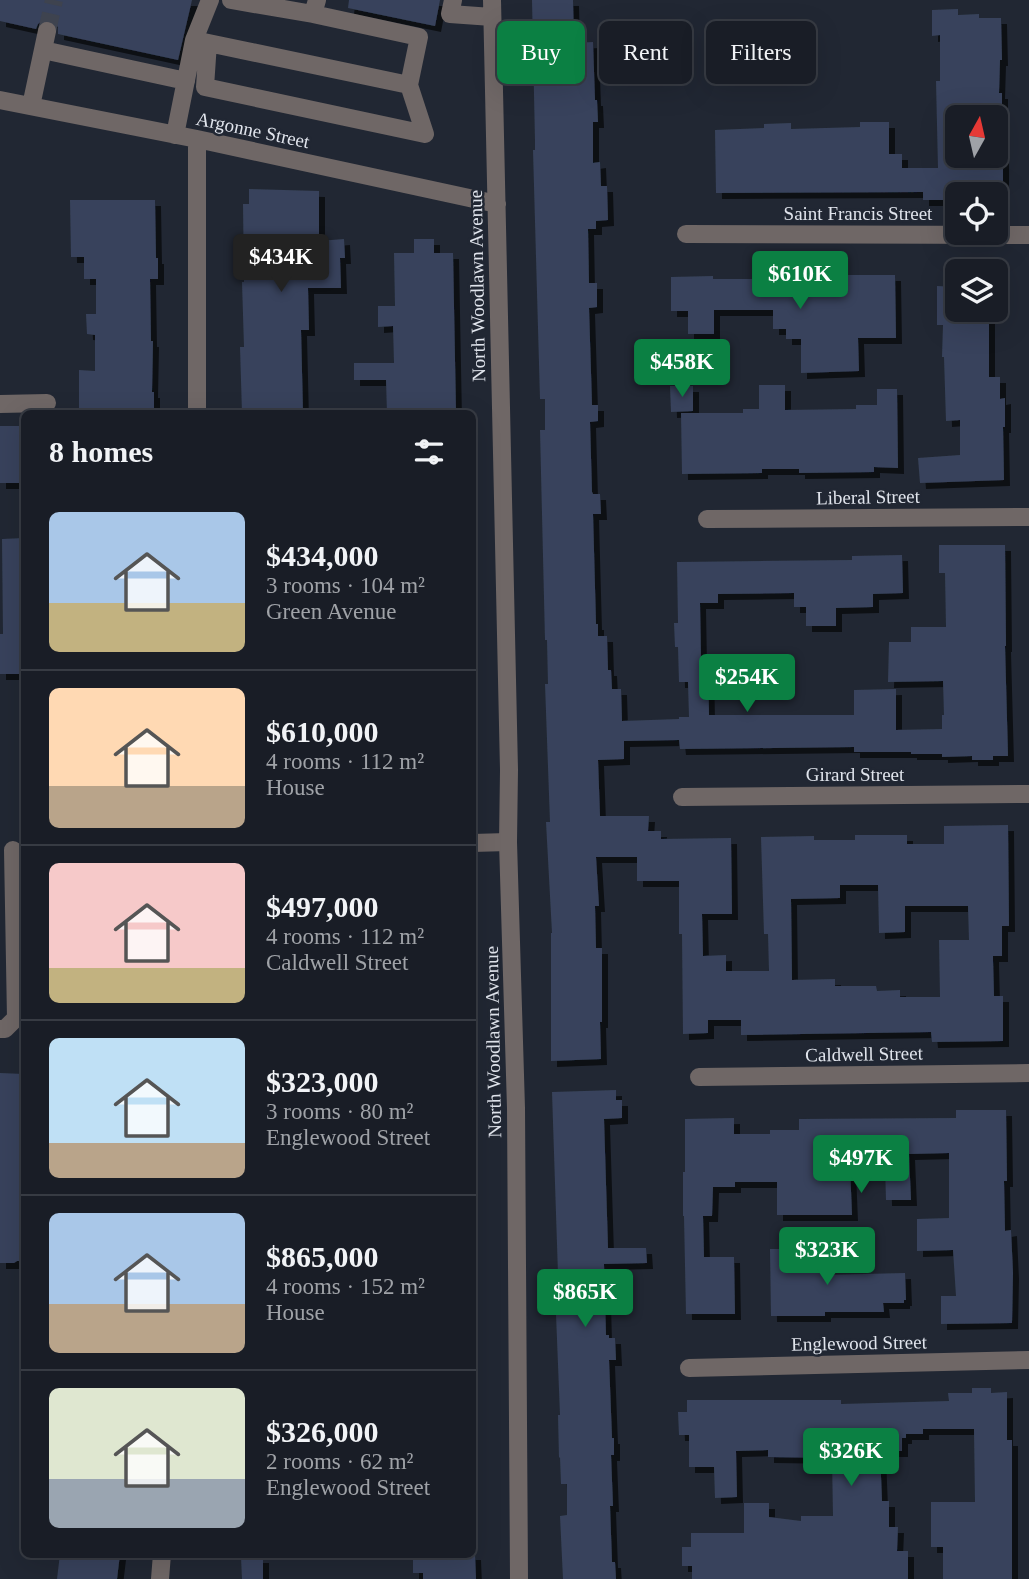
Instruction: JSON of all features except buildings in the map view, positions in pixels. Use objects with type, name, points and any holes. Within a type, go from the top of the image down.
[{"type":"street","points":[[175,135],[186,81],[201,41],[209,0]]},
{"type":"street","points":[[201,41],[205,87],[425,134],[409,85],[419,37],[315,7],[231,0]]},
{"type":"street","points":[[453,0],[450,14],[492,8]]},
{"type":"street","name":"North Woodlawn Avenue","points":[[492,8],[509,770],[508,842],[516,1108],[519,1579]]},
{"type":"street","points":[[31,106],[47,32]]},
{"type":"street","points":[[201,41],[409,85]]},
{"type":"street","points":[[43,50],[186,81]]},
{"type":"street","name":"Argonne Street","points":[[0,100],[197,139],[497,204]]},
{"type":"street","points":[[197,139],[197,410]]},
{"type":"street","name":"Saint Francis Street","points":[[686,234],[1029,235]]},
{"type":"street","points":[[0,404],[47,403]]},
{"type":"street","name":"Liberal Street","points":[[707,519],[1029,517]]},
{"type":"street","name":"Girard Street","points":[[682,797],[1029,794]]},
{"type":"street","points":[[476,843],[508,842]]},
{"type":"street","points":[[0,1028],[5,1029],[16,1018],[8,988],[13,850]]},
{"type":"street","name":"Caldwell Street","points":[[699,1077],[1029,1073]]},
{"type":"street","name":"Englewood Street","points":[[689,1368],[1029,1360]]},
{"type":"street","points":[[160,1579],[162,1558]]},
{"type":"tunnel","points":[[47,31],[54,0]]}]
